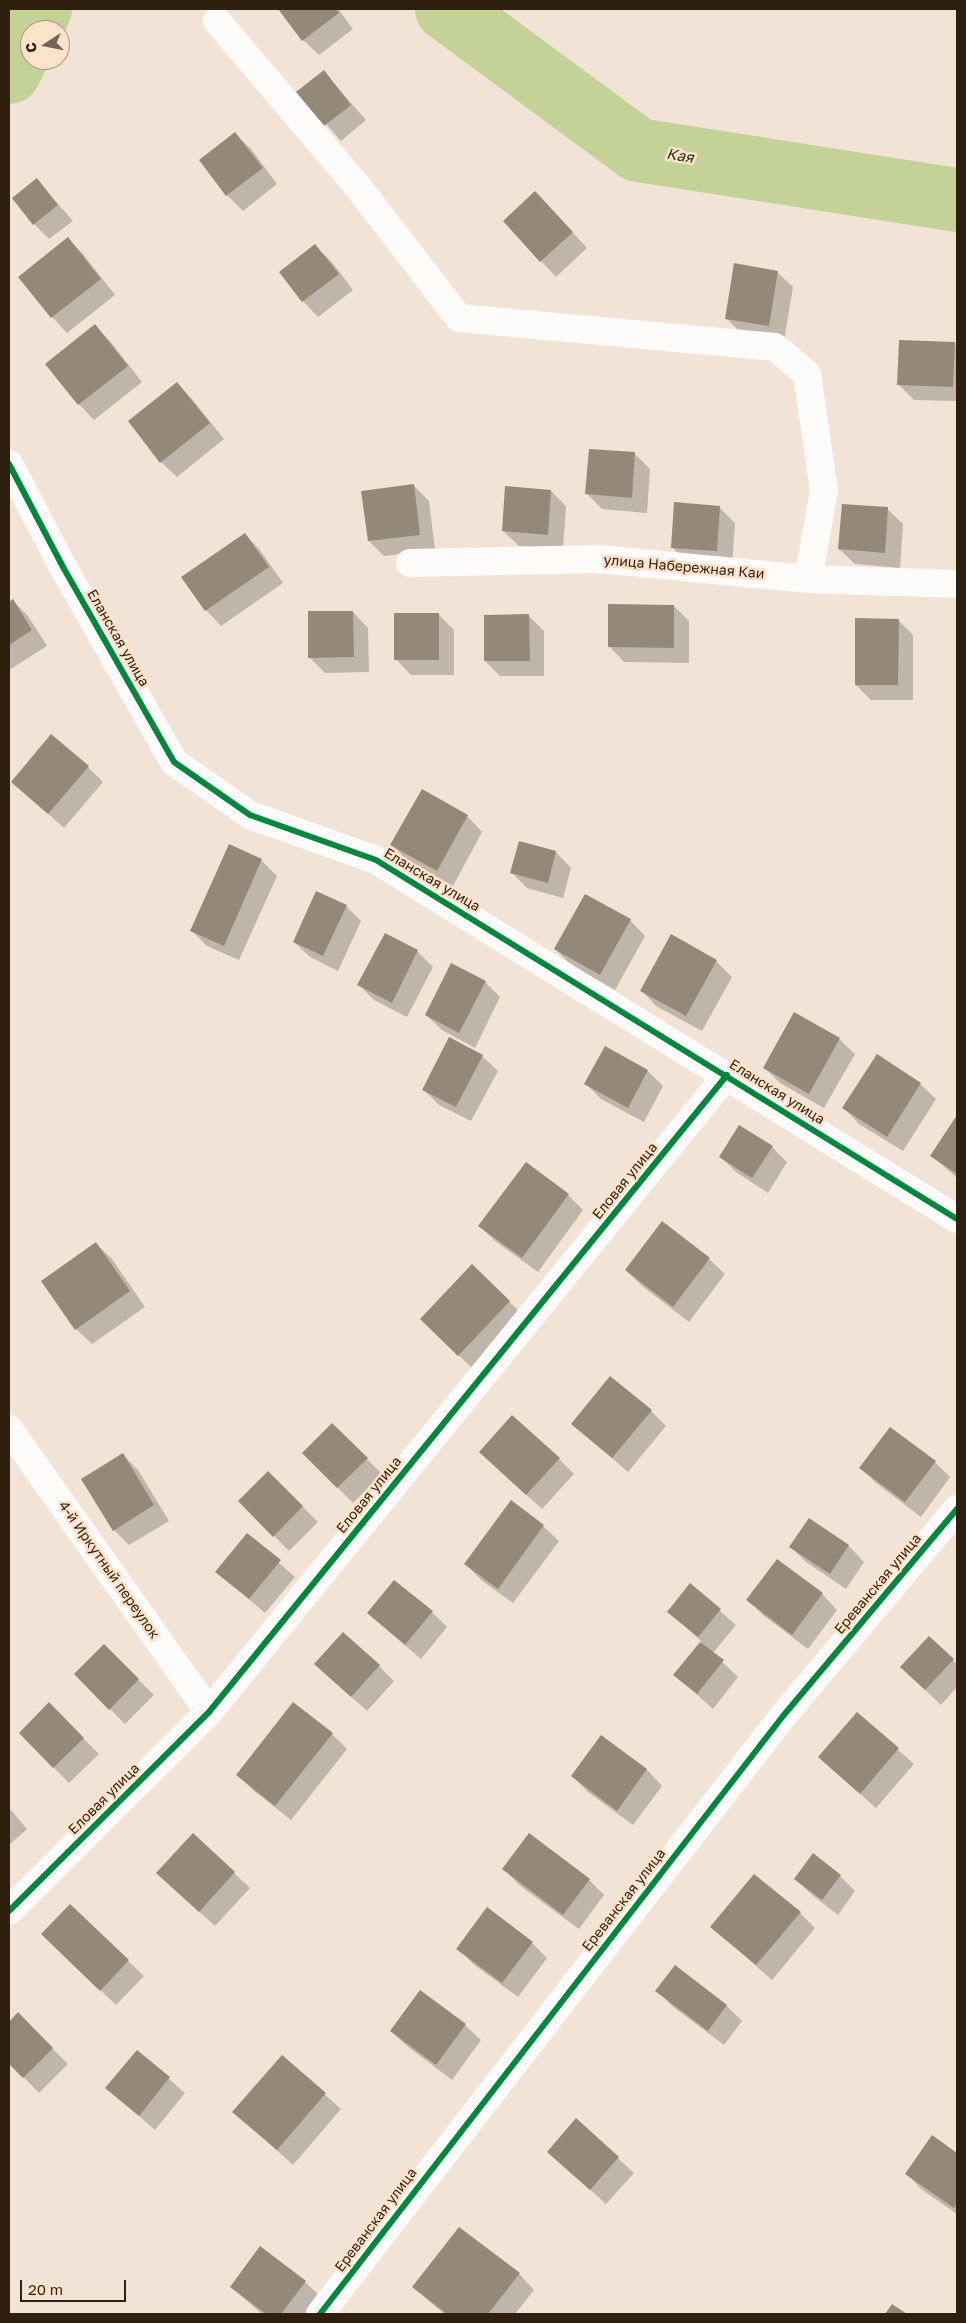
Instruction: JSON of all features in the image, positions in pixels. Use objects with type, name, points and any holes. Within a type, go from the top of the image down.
[{"type":"street","points":[[217,21],[358,187],[459,318],[775,347],[807,374],[824,491],[808,579]]},
{"type":"street","name":"Еланская улица","points":[[9,464],[63,567],[174,762],[250,815],[376,860],[727,1075],[957,1219]]},
{"type":"street","name":"улица Набережная Каи","points":[[410,563],[599,559],[808,579],[957,584]]},
{"type":"street","name":"Еловая улица","points":[[9,1911],[209,1712],[727,1075]]},
{"type":"street","name":"4-й Иркутный переулок","points":[[9,1429],[209,1712]]},
{"type":"street","name":"Ереванская улица","points":[[320,2314],[783,1716],[957,1509]]},
{"type":"building","points":[[278,9],[336,9],[339,13],[302,41]]},
{"type":"building","points":[[324,70],[351,105],[324,126],[296,92]]},
{"type":"building","points":[[235,132],[263,168],[226,196],[199,160]]},
{"type":"building","points":[[37,178],[58,205],[33,225],[12,198]]},
{"type":"building","points":[[535,191],[573,232],[540,262],[503,221]]},
{"type":"building","points":[[68,237],[101,279],[51,318],[18,277]]},
{"type":"building","points":[[315,244],[339,274],[302,302],[279,272]]},
{"type":"building","points":[[734,263],[778,271],[769,326],[725,319]]},
{"type":"building","points":[[95,324],[128,366],[78,405],[45,364]]},
{"type":"building","points":[[899,340],[955,342],[953,387],[897,385]]},
{"type":"building","points":[[177,382],[210,423],[160,463],[128,421]]},
{"type":"building","points":[[589,449],[635,452],[632,498],[585,494]]},
{"type":"building","points":[[414,484],[420,535],[368,541],[361,491]]},
{"type":"building","points":[[505,486],[551,490],[548,535],[502,531]]},
{"type":"building","points":[[674,502],[720,506],[717,551],[671,548]]},
{"type":"building","points":[[842,504],[888,507],[885,553],[838,549]]},
{"type":"building","points":[[245,533],[269,567],[205,611],[181,577]]},
{"type":"building","points":[[13,599],[32,630],[9,645],[9,602]]},
{"type":"building","points":[[608,604],[674,605],[674,648],[608,647]]},
{"type":"building","points":[[308,611],[353,611],[354,657],[308,658]]},
{"type":"building","points":[[394,613],[439,613],[439,660],[394,660]]},
{"type":"building","points":[[529,614],[530,661],[484,661],[484,615]]},
{"type":"building","points":[[855,618],[899,619],[898,685],[855,685]]},
{"type":"building","points":[[51,734],[89,766],[48,814],[11,782]]},
{"type":"building","points":[[422,789],[468,815],[437,871],[390,845]]},
{"type":"building","points":[[519,841],[556,851],[548,883],[510,873]]},
{"type":"building","points":[[229,844],[262,859],[224,946],[190,931]]},
{"type":"building","points":[[316,891],[347,905],[323,956],[293,942]]},
{"type":"building","points":[[585,894],[631,919],[600,975],[554,949]]},
{"type":"building","points":[[385,933],[418,950],[392,1003],[357,985]]},
{"type":"building","points":[[671,934],[717,960],[686,1016],[640,991]]},
{"type":"building","points":[[451,963],[486,981],[459,1033],[425,1015]]},
{"type":"building","points":[[794,1012],[840,1038],[809,1094],[763,1068]]},
{"type":"building","points":[[449,1037],[483,1055],[456,1107],[422,1090]]},
{"type":"building","points":[[605,1046],[648,1070],[628,1108],[584,1084]]},
{"type":"building","points":[[877,1054],[921,1083],[887,1137],[842,1108]]},
{"type":"building","points":[[957,1115],[957,1174],[930,1156]]},
{"type":"building","points":[[739,1125],[773,1146],[752,1178],[719,1157]]},
{"type":"building","points":[[526,1162],[569,1194],[522,1258],[478,1226]]},
{"type":"building","points":[[662,1221],[710,1258],[673,1307],[625,1270]]},
{"type":"building","points":[[96,1242],[130,1291],[75,1330],[41,1281]]},
{"type":"building","points":[[472,1264],[510,1301],[458,1356],[420,1319]]},
{"type":"building","points":[[610,1376],[652,1410],[612,1458],[571,1424]]},
{"type":"building","points":[[512,1415],[560,1458],[526,1495],[479,1452]]},
{"type":"building","points":[[332,1423],[368,1458],[337,1488],[302,1453]]},
{"type":"building","points":[[890,1427],[936,1461],[905,1502],[859,1468]]},
{"type":"building","points":[[123,1453],[154,1505],[113,1531],[81,1479]]},
{"type":"building","points":[[268,1471],[303,1506],[273,1537],[238,1501]]},
{"type":"building","points":[[511,1500],[544,1525],[498,1589],[464,1564]]},
{"type":"building","points":[[809,1518],[849,1545],[830,1574],[789,1547]]},
{"type":"building","points":[[247,1533],[281,1560],[249,1599],[215,1572]]},
{"type":"building","points":[[777,1559],[823,1593],[792,1635],[746,1600]]},
{"type":"building","points":[[394,1580],[433,1611],[405,1645],[367,1613]]},
{"type":"building","points":[[690,1583],[721,1609],[698,1637],[667,1612]]},
{"type":"building","points":[[343,1632],[380,1665],[351,1697],[314,1664]]},
{"type":"building","points":[[929,1636],[954,1659],[925,1690],[900,1667]]},
{"type":"building","points":[[700,1642],[724,1660],[697,1694],[673,1675]]},
{"type":"building","points":[[104,1644],[139,1679],[109,1710],[74,1674]]},
{"type":"building","points":[[49,1702],[84,1738],[53,1768],[19,1733]]},
{"type":"building","points":[[293,1702],[333,1733],[275,1806],[236,1775]]},
{"type":"building","points":[[857,1712],[899,1748],[860,1794],[818,1757]]},
{"type":"building","points":[[601,1735],[647,1769],[617,1811],[571,1776]]},
{"type":"building","points":[[193,1833],[235,1872],[199,1912],[156,1873]]},
{"type":"building","points":[[529,1833],[590,1879],[563,1915],[502,1869]]},
{"type":"building","points":[[813,1853],[841,1875],[822,1900],[794,1879]]},
{"type":"building","points":[[754,1874],[801,1912],[756,1965],[710,1927]]},
{"type":"building","points":[[70,1904],[129,1960],[100,1991],[41,1934]]},
{"type":"building","points":[[487,1907],[533,1942],[502,1983],[456,1949]]},
{"type":"building","points":[[675,1965],[727,2005],[708,2031],[655,1991]]},
{"type":"building","points":[[420,1990],[466,2024],[436,2065],[390,2031]]},
{"type":"building","points":[[18,2012],[53,2048],[23,2078],[9,2064],[9,2022]]},
{"type":"building","points":[[137,2050],[170,2077],[139,2116],[105,2088]]},
{"type":"building","points":[[282,2055],[326,2093],[277,2150],[232,2112]]},
{"type":"building","points":[[576,2118],[619,2157],[590,2190],[547,2152]]},
{"type":"building","points":[[932,2135],[957,2153],[957,2203],[954,2208],[905,2174]]},
{"type":"building","points":[[459,2227],[520,2273],[488,2314],[447,2314],[412,2287]]},
{"type":"building","points":[[260,2246],[306,2281],[281,2314],[266,2314],[230,2287]]},
{"type":"building","points":[[892,2304],[907,2314],[885,2314]]},
{"type":"waterway","name":"Кая","points":[[9,72],[40,9]]},
{"type":"waterway","name":"Кая","points":[[447,9],[638,150],[957,200]]},
{"type":"cycle path","points":[[9,464],[63,567],[174,762],[250,815],[376,860],[957,1219]]},
{"type":"cycle path","points":[[9,1911],[209,1712],[727,1075]]},
{"type":"cycle path","points":[[320,2314],[783,1716],[957,1509]]}]
